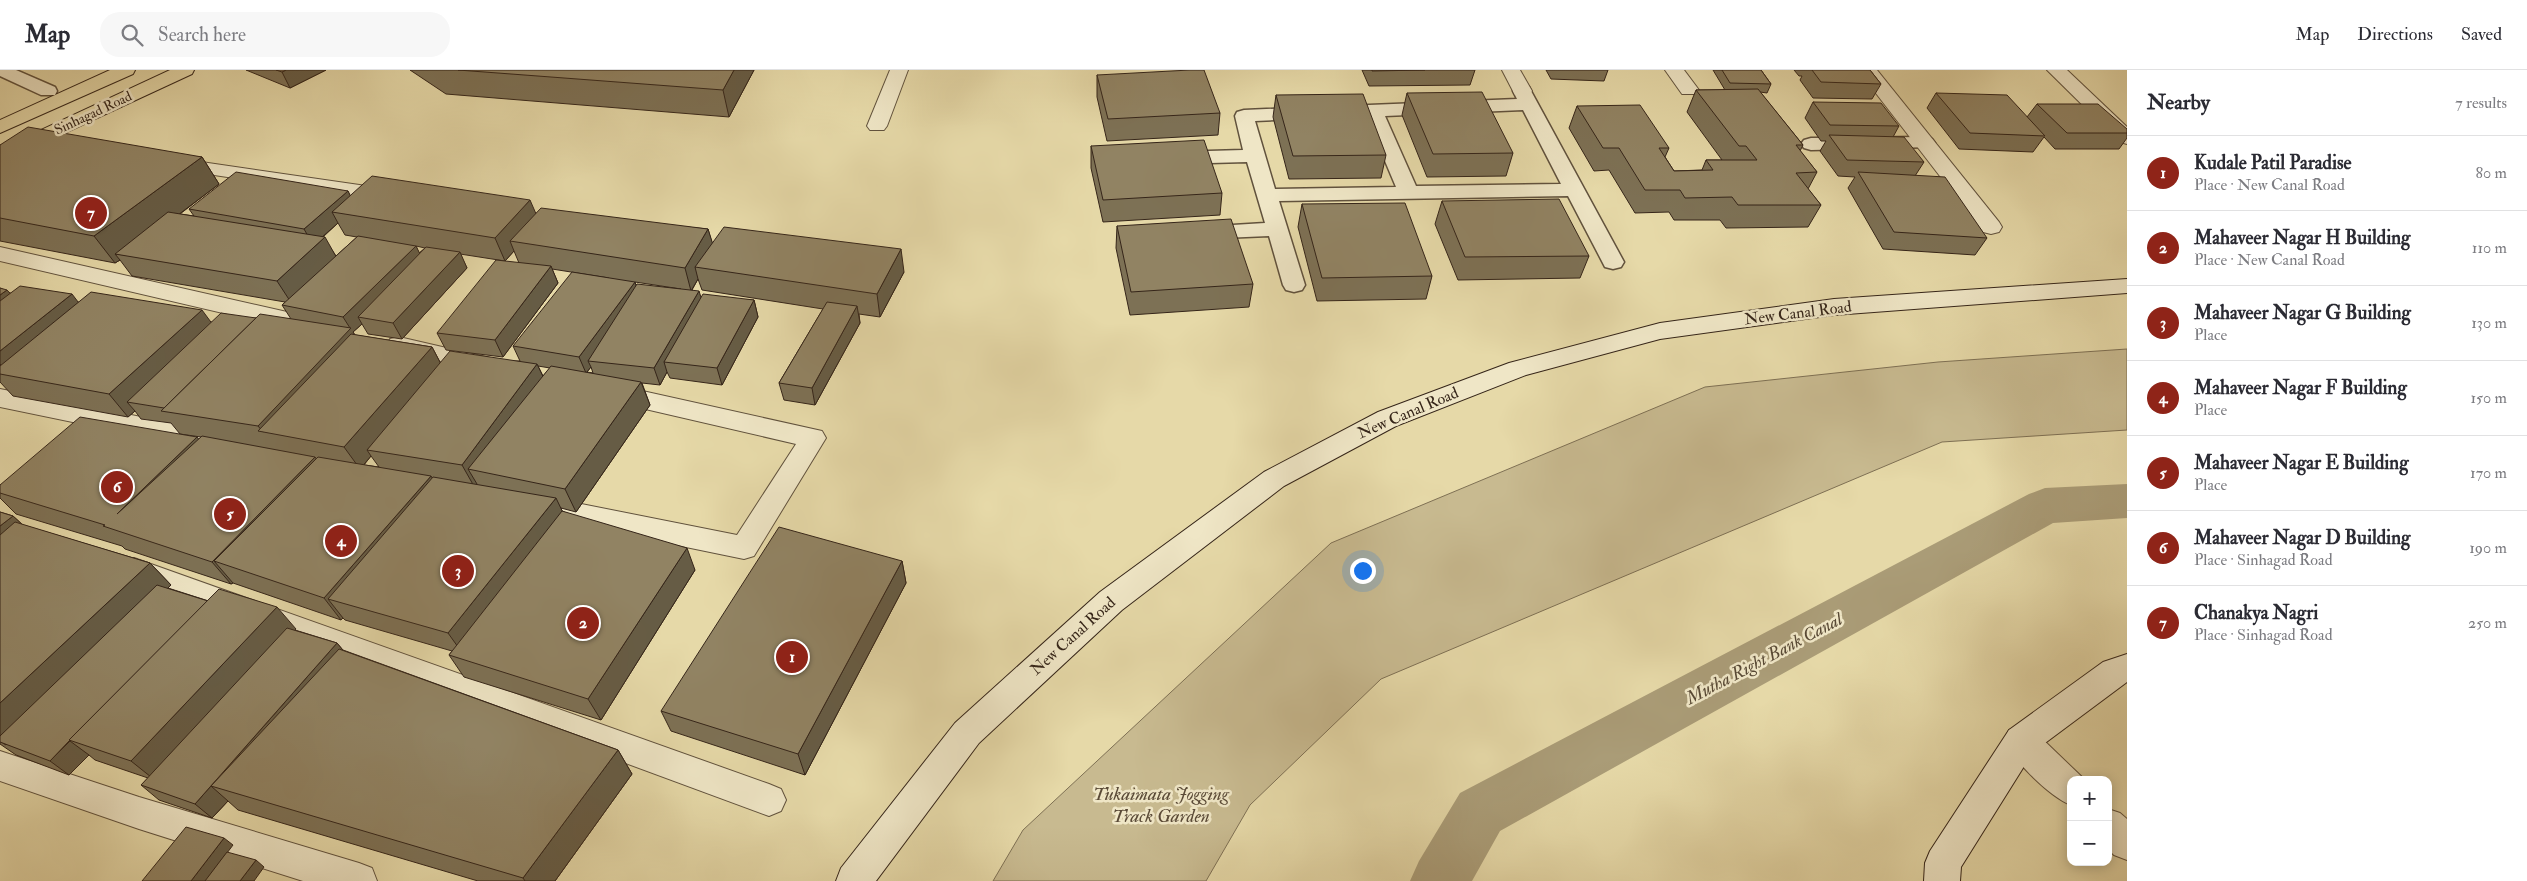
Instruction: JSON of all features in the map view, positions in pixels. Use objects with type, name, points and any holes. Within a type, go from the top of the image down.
[{"type":"main road","points":[[0,112],[96,70]]},
{"type":"main road","points":[[0,127],[126,70]]},
{"type":"main road","points":[[0,140],[151,70]]},
{"type":"main road","name":"Sinhagad Road","points":[[0,157],[185,70]]},
{"type":"street","points":[[877,126],[899,70]]},
{"type":"street","points":[[1511,70],[1525,97]]},
{"type":"street","points":[[1674,70],[1689,90]]},
{"type":"street","points":[[1867,70],[1991,227]]},
{"type":"street","points":[[2056,70],[2127,138]]},
{"type":"street","points":[[30,143],[69,148]]},
{"type":"street","points":[[158,161],[412,198]]},
{"type":"street","points":[[0,254],[319,328]]},
{"type":"street","name":"New Canal Road","points":[[854,881],[967,733],[1111,601],[1274,480],[1387,419],[1518,369],[1660,331],[1834,307],[2127,286]]},
{"type":"street","points":[[377,341],[503,369]]},
{"type":"street","points":[[500,499],[744,548],[813,438],[590,388]]},
{"type":"street","points":[[0,398],[265,452]]},
{"type":"street","points":[[111,562],[769,800]]},
{"type":"street","points":[[1942,881],[1943,863],[2021,742],[2114,672],[2127,668]]},
{"type":"street","points":[[2021,742],[2067,786]]},
{"type":"street","points":[[0,766],[138,813],[359,881]]},
{"type":"street","points":[[2112,830],[2127,844]]},
{"type":"lane","points":[[1,70],[48,91]]},
{"type":"lane","points":[[1294,285],[1279,229],[1254,156],[1244,116],[1374,112],[1525,97],[1613,262]]},
{"type":"lane","points":[[1374,112],[1409,193]]},
{"type":"lane","points":[[1811,144],[1925,143]]},
{"type":"lane","points":[[1158,158],[1254,156]]},
{"type":"lane","points":[[1267,195],[1573,190]]},
{"type":"lane","points":[[1184,234],[1279,229]]},
{"type":"green space","name":"Tukaimata Jogging Track Garden","points":[[2127,349],[2127,430],[1942,442],[1381,679],[1250,805],[1206,881],[993,881],[1023,830],[1331,543],[1705,387],[1938,362]]},
{"type":"building","points":[[458,70],[734,70],[723,90]]},
{"type":"building","points":[[1204,70],[1220,113],[1108,119],[1097,75]]},
{"type":"building","points":[[1372,70],[1425,70],[1372,71]]},
{"type":"building","points":[[1722,70],[1761,70],[1771,84],[1730,83]]},
{"type":"building","points":[[1812,70],[1870,70],[1881,84],[1821,82]]},
{"type":"building","points":[[1758,89],[1803,145],[1796,145],[1817,172],[1796,173],[1821,205],[1738,205],[1732,197],[1685,198],[1680,190],[1645,190],[1619,148],[1603,148],[1577,106],[1640,105],[1669,148],[1659,148],[1674,171],[1713,170],[1706,160],[1757,160],[1746,146],[1739,146],[1696,90]]},
{"type":"building","points":[[1482,92],[1513,153],[1433,154],[1407,93]]},
{"type":"building","points":[[1936,93],[2007,95],[2045,136],[1970,133]]},
{"type":"building","points":[[1363,94],[1386,155],[1293,156],[1276,95]]},
{"type":"building","points":[[1813,102],[1881,103],[1899,126],[1830,125]]},
{"type":"building","points":[[2037,104],[2098,104],[2127,129],[2127,133],[2067,133]]},
{"type":"building","points":[[28,127],[202,157],[94,236],[0,218],[0,145]]},
{"type":"building","points":[[1829,135],[1904,137],[1924,162],[1847,160]]},
{"type":"building","points":[[1204,140],[1222,193],[1103,200],[1091,146]]},
{"type":"building","points":[[236,172],[348,191],[304,229],[189,209]]},
{"type":"building","points":[[1858,172],[1945,177],[1987,238],[1894,232]]},
{"type":"building","points":[[372,176],[530,200],[495,238],[332,212]]},
{"type":"building","points":[[1559,199],[1589,256],[1465,257],[1442,201]]},
{"type":"building","points":[[1405,203],[1432,276],[1322,278],[1302,204]]},
{"type":"building","points":[[541,208],[708,229],[685,268],[510,241]]},
{"type":"building","points":[[168,212],[325,237],[277,281],[115,254]]},
{"type":"building","points":[[1231,219],[1253,284],[1131,292],[1117,226]]},
{"type":"building","points":[[724,227],[901,249],[877,294],[695,267]]},
{"type":"building","points":[[358,236],[416,246],[343,317],[282,305]]},
{"type":"building","points":[[426,247],[460,252],[393,323],[358,317]]},
{"type":"building","points":[[496,260],[551,266],[495,340],[437,333]]},
{"type":"building","points":[[572,272],[635,282],[579,357],[513,346]]},
{"type":"building","points":[[637,284],[699,291],[654,368],[588,361]]},
{"type":"building","points":[[20,286],[72,294],[0,351],[0,301]]},
{"type":"building","points":[[0,288],[7,290],[0,295]]},
{"type":"building","points":[[91,292],[202,310],[109,394],[0,374],[0,366]]},
{"type":"building","points":[[703,294],[754,300],[717,368],[664,362]]},
{"type":"building","points":[[827,302],[857,306],[812,388],[779,383]]},
{"type":"building","points":[[221,313],[256,318],[164,408],[127,402]]},
{"type":"building","points":[[260,314],[351,328],[258,426],[161,411]]},
{"type":"building","points":[[351,334],[432,347],[344,447],[258,431]]},
{"type":"building","points":[[450,351],[537,364],[462,465],[367,450]]},
{"type":"building","points":[[551,366],[641,382],[565,489],[468,469]]},
{"type":"building","points":[[80,417],[197,437],[117,514],[202,436],[315,457],[212,562],[103,526],[105,525],[0,493],[0,485]]},
{"type":"building","points":[[318,457],[431,476],[324,598],[214,561]]},
{"type":"building","points":[[433,477],[556,498],[448,633],[328,599]]},
{"type":"building","points":[[562,511],[687,548],[588,699],[449,655]]},
{"type":"building","points":[[0,512],[13,516],[0,526]]},
{"type":"building","points":[[15,522],[150,563],[0,703],[0,535]]},
{"type":"building","points":[[779,527],[902,561],[798,754],[661,711]]},
{"type":"building","points":[[157,585],[208,601],[50,761],[0,742],[0,736]]},
{"type":"building","points":[[219,589],[277,607],[131,761],[69,740]]},
{"type":"building","points":[[287,628],[337,643],[195,804],[141,785]]},
{"type":"building","points":[[339,649],[618,750],[523,878],[211,786]]},
{"type":"building","points":[[186,827],[224,838],[191,881],[142,881]]},
{"type":"building","points":[[227,852],[256,860],[240,881],[205,881]]},
{"type":"waterway","name":"Mutha Right Bank Canal","points":[[1440,881],[1480,812],[2045,506],[2127,501]]},
{"type":"place","name":"Chanakya Nagri","points":[[91,213]]},
{"type":"place","name":"Mahaveer Nagar D Building","points":[[117,487]]},
{"type":"place","name":"Mahaveer Nagar E Building","points":[[230,514]]},
{"type":"place","name":"Mahaveer Nagar F Building","points":[[341,541]]},
{"type":"place","name":"Mahaveer Nagar G Building","points":[[458,571]]},
{"type":"place","name":"Mahaveer Nagar H Building","points":[[583,623]]},
{"type":"place","name":"Kudale Patil Paradise","points":[[792,657]]}]
